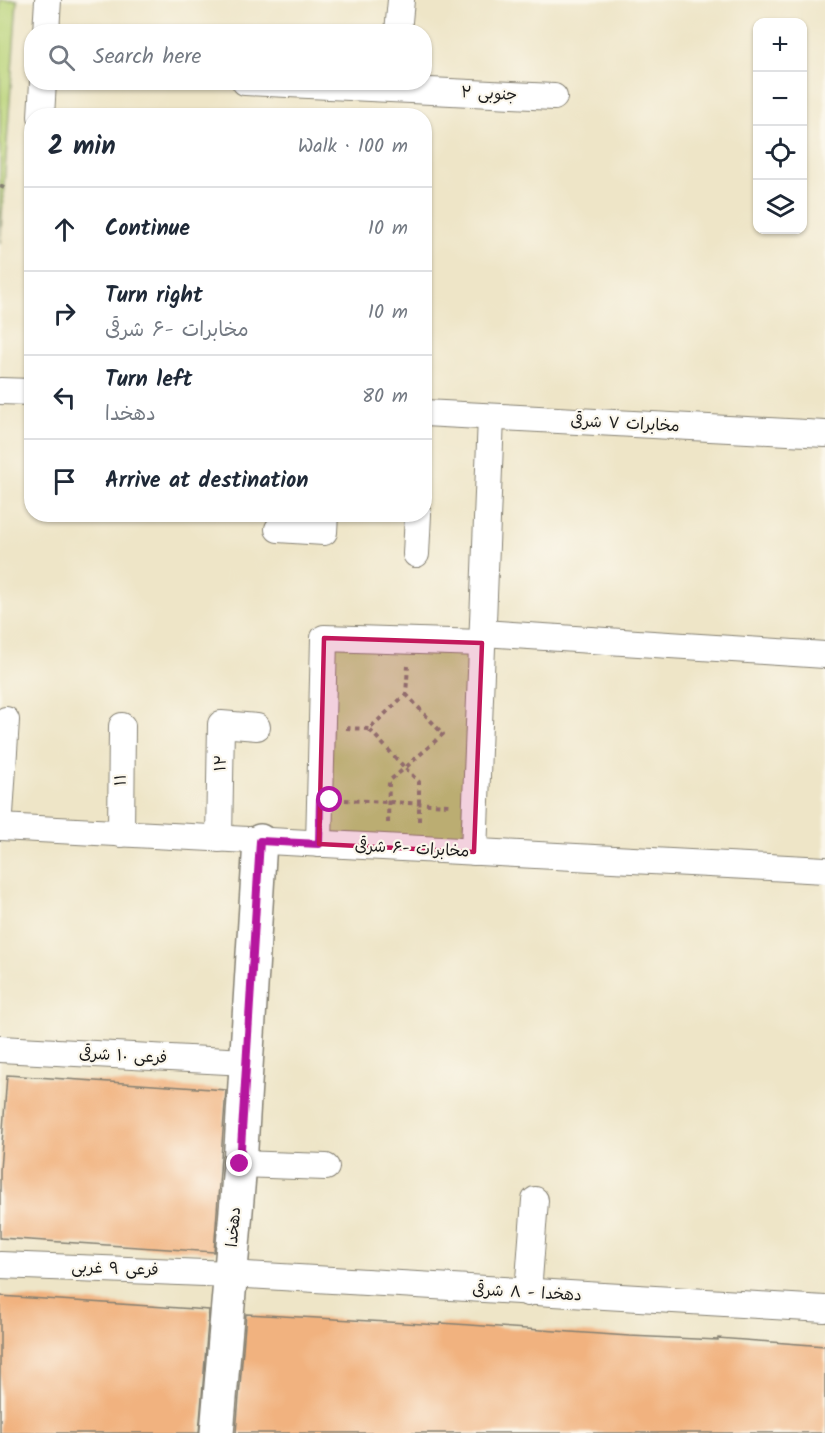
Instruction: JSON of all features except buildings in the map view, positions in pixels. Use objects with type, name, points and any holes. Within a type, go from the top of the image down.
[{"type":"street","points":[[46,24],[48,0]]},
{"type":"street","points":[[399,24],[401,0]]},
{"type":"street","name":"۲ جنوبی","points":[[432,89],[554,97]]},
{"type":"street","points":[[42,108],[43,90]]},
{"type":"street","points":[[0,391],[24,392]]},
{"type":"street","name":"مخابرات ۷ شرقی","points":[[432,413],[825,434]]},
{"type":"street","points":[[474,852],[491,417]]},
{"type":"street","points":[[278,529],[324,532],[325,522]]},
{"type":"street","points":[[416,554],[418,522]]},
{"type":"street","points":[[319,844],[324,638],[482,638],[825,655]]},
{"type":"street","points":[[0,814],[6,720]]},
{"type":"street","name":"۱۲","points":[[219,839],[221,724],[257,728]]},
{"type":"street","name":"۱۱","points":[[121,834],[122,726]]},
{"type":"street","name":"مخابرات -۶ شرقی","points":[[0,827],[825,870]]},
{"type":"street","name":"دهخدا","points":[[217,1433],[240,1164],[260,841]]},
{"type":"street","name":"فرعی ۱۰ شرقی","points":[[0,1049],[246,1062]]},
{"type":"street","points":[[240,1164],[326,1167]]},
{"type":"street","points":[[528,1293],[535,1200]]},
{"type":"street","name":"فرعی ۹ غربی","points":[[0,1265],[230,1274]]},
{"type":"street","name":"دهخدا - ۸ شرقی","points":[[230,1274],[825,1309]]},
{"type":"path","points":[[387,848],[389,781],[405,768],[443,734],[406,694],[369,729],[405,768],[419,782],[417,849]]},
{"type":"path","points":[[320,799],[476,806]]},
{"type":"highlighted area","points":[[324,638],[482,643],[474,852],[319,844]]},
{"type":"green space","points":[[0,0],[17,0],[0,243]]},
{"type":"green space","points":[[333,644],[470,652],[464,840],[329,834]]},
{"type":"route","points":[[240,1164],[260,841],[319,844],[320,799],[330,800]]}]
